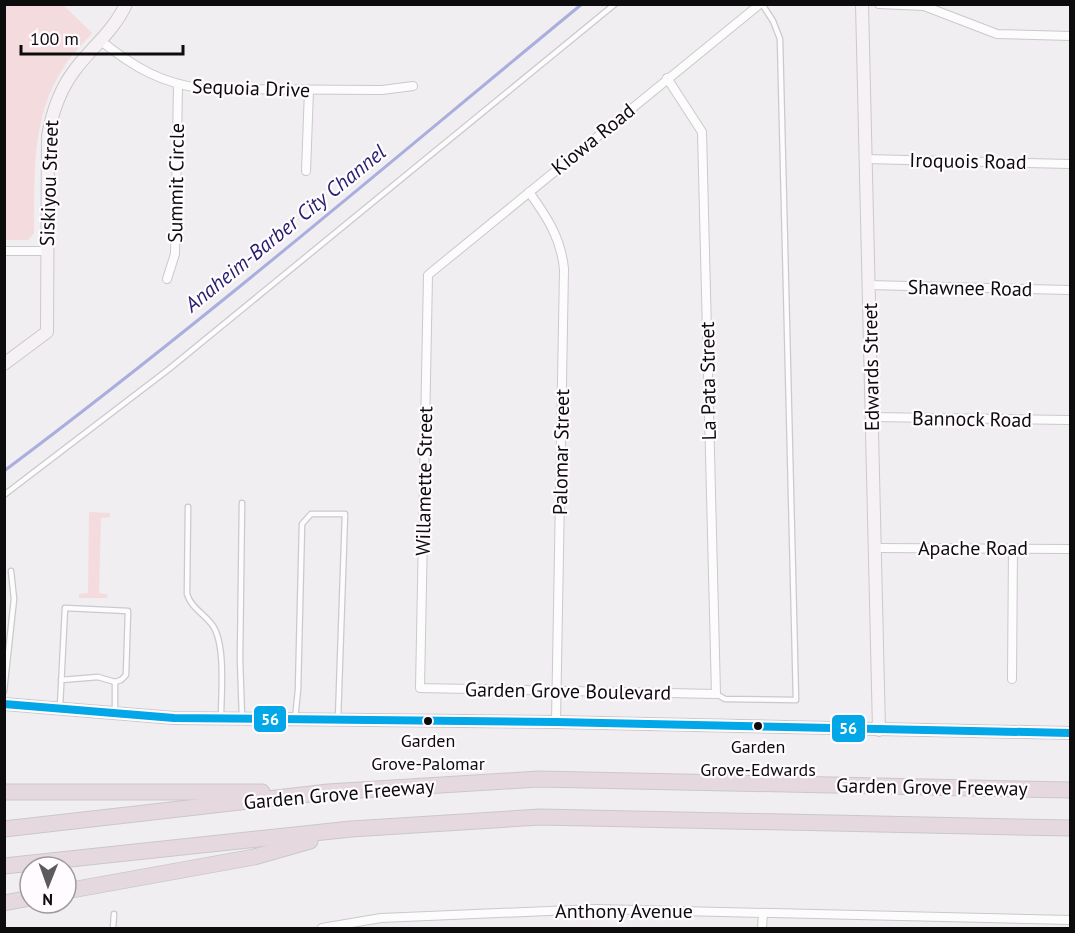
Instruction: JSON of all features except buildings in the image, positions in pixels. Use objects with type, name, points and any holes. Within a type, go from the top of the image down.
[{"type":"highway","name":"Garden Grove Freeway","points":[[4,829],[328,792],[540,779],[1071,790]]},
{"type":"highway","points":[[4,792],[328,792]]},
{"type":"highway","name":"Garden Grove Freeway","points":[[4,866],[351,829],[540,817],[1071,828]]},
{"type":"highway","points":[[78,889],[254,857],[351,829]]},
{"type":"street","name":"Siskiyou Street","points":[[4,364],[47,332],[48,136],[53,109],[73,72],[101,41],[126,4]]},
{"type":"street","name":"Kiowa Road","points":[[428,275],[667,78],[761,4]]},
{"type":"street","name":"Edwards Street","points":[[862,4],[879,730]]},
{"type":"street","points":[[879,4],[924,6],[997,34],[1071,36]]},
{"type":"street","name":"Sequoia Drive","points":[[101,41],[146,72],[178,85],[204,89],[382,90],[413,86]]},
{"type":"street","name":"La Pata Street","points":[[667,78],[702,132],[716,694]]},
{"type":"street","name":"Summit Circle","points":[[167,279],[175,254],[178,85]]},
{"type":"street","points":[[306,171],[309,90]]},
{"type":"street","name":"Iroquois Road","points":[[866,159],[1071,164]]},
{"type":"street","name":"Palomar Street","points":[[529,192],[558,238],[564,269],[556,722]]},
{"type":"street","points":[[4,251],[46,251]]},
{"type":"street","name":"Willamette Street","points":[[420,688],[428,275]]},
{"type":"street","name":"Shawnee Road","points":[[869,285],[1071,290]]},
{"type":"street","name":"Bannock Road","points":[[873,417],[1071,420]]},
{"type":"street","name":"Apache Road","points":[[876,548],[1071,549]]},
{"type":"street","points":[[1012,679],[1013,548]]},
{"type":"street","name":"Garden Grove Boulevard","points":[[420,688],[716,694]]},
{"type":"street","name":"Garden Grove Boulevard","points":[[4,704],[115,714],[221,718],[556,722],[1071,734]]},
{"type":"street","name":"Anthony Avenue","points":[[322,928],[381,918],[595,909],[1071,920]]},
{"type":"street","points":[[762,913],[762,928]]},
{"type":"lane","points":[[4,495],[169,369],[615,4]]},
{"type":"lane","points":[[716,694],[725,699],[796,700],[780,39],[773,21],[761,4]]},
{"type":"lane","points":[[242,503],[240,659],[242,718]]},
{"type":"lane","points":[[188,507],[187,594],[189,601],[213,625],[216,633],[221,657],[221,718]]},
{"type":"lane","points":[[295,719],[298,690],[302,524],[311,514],[345,514],[338,719]]},
{"type":"lane","points":[[4,691],[14,599],[11,571]]},
{"type":"lane","points":[[60,709],[61,680],[65,608],[128,610],[126,675],[115,682],[98,678],[61,680]]},
{"type":"lane","points":[[115,682],[115,714]]},
{"type":"lane","points":[[113,928],[114,914]]},
{"type":"shaded area","points":[[5,4],[63,5],[92,33],[65,65],[46,105],[40,126],[35,167],[34,233],[28,240],[5,240]]},
{"type":"shaded area","points":[[89,512],[110,513],[110,517],[101,518],[99,593],[108,595],[107,598],[79,598],[79,594],[88,593]]},
{"type":"waterway","name":"Anaheim-Barber City Channel","points":[[4,471],[224,300],[582,4]]},
{"type":"transit line","name":"56","points":[[4,704],[174,718],[556,722],[1070,733]]},
{"type":"place","name":"Garden Grove-Palomar","points":[[428,721]]},
{"type":"place","name":"Garden Grove-Edwards","points":[[758,726]]}]
